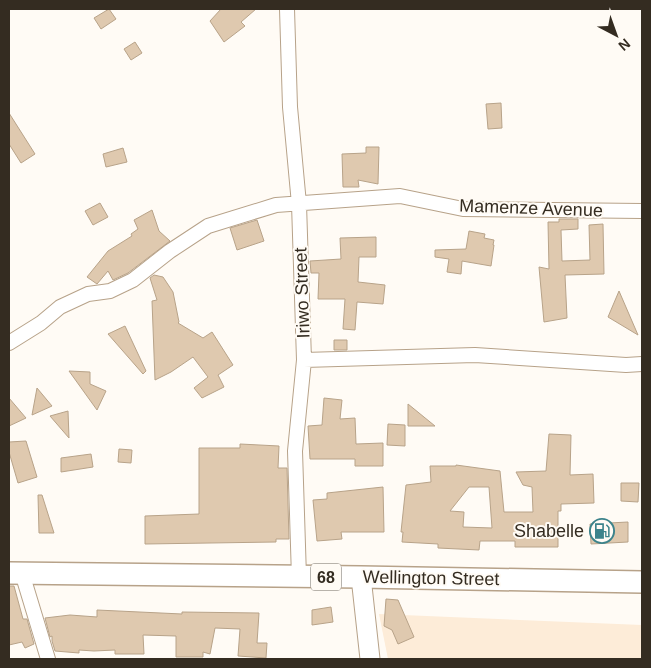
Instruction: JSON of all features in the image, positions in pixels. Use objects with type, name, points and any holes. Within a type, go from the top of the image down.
[{"type":"main road","name":"Wellington Street","points":[[15,573],[642,582]]},
{"type":"street","name":"Iriwo Street","points":[[287,9],[290,107],[299,204],[304,360],[295,451],[299,577]]},
{"type":"street","name":"Mamenze Avenue","points":[[9,343],[41,324],[60,307],[88,294],[110,291],[133,280],[170,251],[208,226],[276,205],[400,196],[463,208],[642,211]]},
{"type":"street","points":[[304,360],[475,355],[626,365],[642,364]]},
{"type":"street","points":[[15,573],[48,659]]},
{"type":"street","points":[[361,577],[370,659]]},
{"type":"shaded area","points":[[379,614],[642,625],[642,659],[388,659]]},
{"type":"building","points":[[109,9],[116,19],[101,29],[94,18]]},
{"type":"building","points":[[221,9],[256,9],[241,22],[245,26],[224,42],[210,21]]},
{"type":"building","points":[[135,42],[142,53],[131,60],[124,49]]},
{"type":"building","points":[[501,103],[502,128],[488,129],[486,104]]},
{"type":"building","points":[[9,113],[35,154],[21,163],[9,144]]},
{"type":"building","points":[[366,147],[379,147],[378,184],[358,180],[359,187],[343,187],[342,154],[366,153]]},
{"type":"building","points":[[123,148],[127,162],[106,167],[103,154]]},
{"type":"building","points":[[100,203],[108,217],[93,225],[85,211]]},
{"type":"building","points":[[152,210],[159,231],[170,241],[128,273],[113,280],[108,271],[97,284],[87,277],[108,251],[132,236],[131,234],[138,229],[134,220]]},
{"type":"building","points":[[559,219],[578,219],[578,229],[561,230],[562,261],[590,260],[589,225],[603,224],[604,274],[565,275],[567,318],[544,322],[539,267],[549,269],[548,222],[559,222]]},
{"type":"building","points":[[257,220],[264,241],[237,250],[230,228]]},
{"type":"building","points":[[469,231],[485,234],[484,238],[494,240],[491,266],[462,261],[461,274],[447,272],[449,259],[435,257],[435,250],[466,249]]},
{"type":"building","points":[[376,237],[376,257],[359,257],[358,282],[385,285],[383,304],[357,302],[355,330],[343,329],[345,299],[318,299],[319,273],[311,273],[310,261],[341,259],[340,238]]},
{"type":"building","points":[[154,275],[163,277],[173,292],[178,323],[203,338],[212,332],[233,365],[218,375],[224,387],[202,398],[194,388],[208,377],[193,357],[155,380],[152,301],[157,300],[150,278]]},
{"type":"building","points":[[619,291],[638,335],[608,317]]},
{"type":"building","points":[[125,326],[146,371],[143,374],[108,334]]},
{"type":"building","points":[[334,340],[347,340],[347,350],[334,350]]},
{"type":"building","points":[[69,371],[90,372],[90,384],[106,391],[97,410]]},
{"type":"building","points":[[37,388],[52,406],[32,415]]},
{"type":"building","points":[[9,398],[26,418],[9,426]]},
{"type":"building","points":[[324,398],[342,400],[340,419],[355,418],[356,444],[383,443],[383,466],[355,466],[355,459],[310,459],[308,426],[322,425]]},
{"type":"building","points":[[408,404],[435,426],[408,426]]},
{"type":"building","points":[[68,411],[69,438],[50,416]]},
{"type":"building","points":[[388,424],[405,425],[405,446],[387,445]]},
{"type":"building","points":[[549,434],[571,435],[570,475],[593,474],[594,503],[561,504],[561,511],[558,511],[558,547],[515,547],[515,541],[480,541],[479,550],[438,548],[438,544],[402,542],[403,532],[401,532],[406,485],[431,482],[430,466],[456,465],[500,471],[504,512],[533,512],[532,487],[523,485],[516,472],[546,471]],"holes":[[[469,487],[489,487],[492,528],[463,527],[464,512],[450,511]]]},
{"type":"building","points":[[26,441],[37,477],[18,483],[9,452],[9,442]]},
{"type":"building","points":[[240,444],[279,446],[278,468],[287,468],[289,539],[276,539],[276,542],[145,544],[145,516],[199,514],[199,448],[240,448]]},
{"type":"building","points":[[119,449],[132,450],[131,463],[118,462]]},
{"type":"building","points":[[91,454],[93,467],[61,472],[61,458]]},
{"type":"building","points":[[621,483],[639,483],[638,502],[621,501]]},
{"type":"building","points":[[383,487],[384,532],[341,532],[342,539],[317,541],[313,500],[327,499],[327,493]]},
{"type":"building","points":[[38,495],[42,495],[54,533],[39,533]]},
{"type":"building","points":[[628,522],[628,542],[591,544],[590,524]]},
{"type":"building","points":[[9,586],[14,586],[23,619],[27,619],[34,644],[25,648],[22,642],[9,645]]},
{"type":"building","points":[[386,599],[398,600],[414,637],[398,644],[392,630],[384,626]]},
{"type":"building","points":[[331,607],[333,622],[312,625],[312,610]]},
{"type":"building","points":[[97,610],[182,614],[182,612],[259,613],[257,643],[267,643],[266,658],[238,656],[240,629],[215,628],[210,654],[203,652],[203,657],[176,657],[176,636],[143,635],[144,654],[115,654],[115,650],[79,650],[79,653],[55,651],[45,618],[70,615],[97,617]]},
{"type":"place","name":"Shabelle","points":[[602,531]]}]
